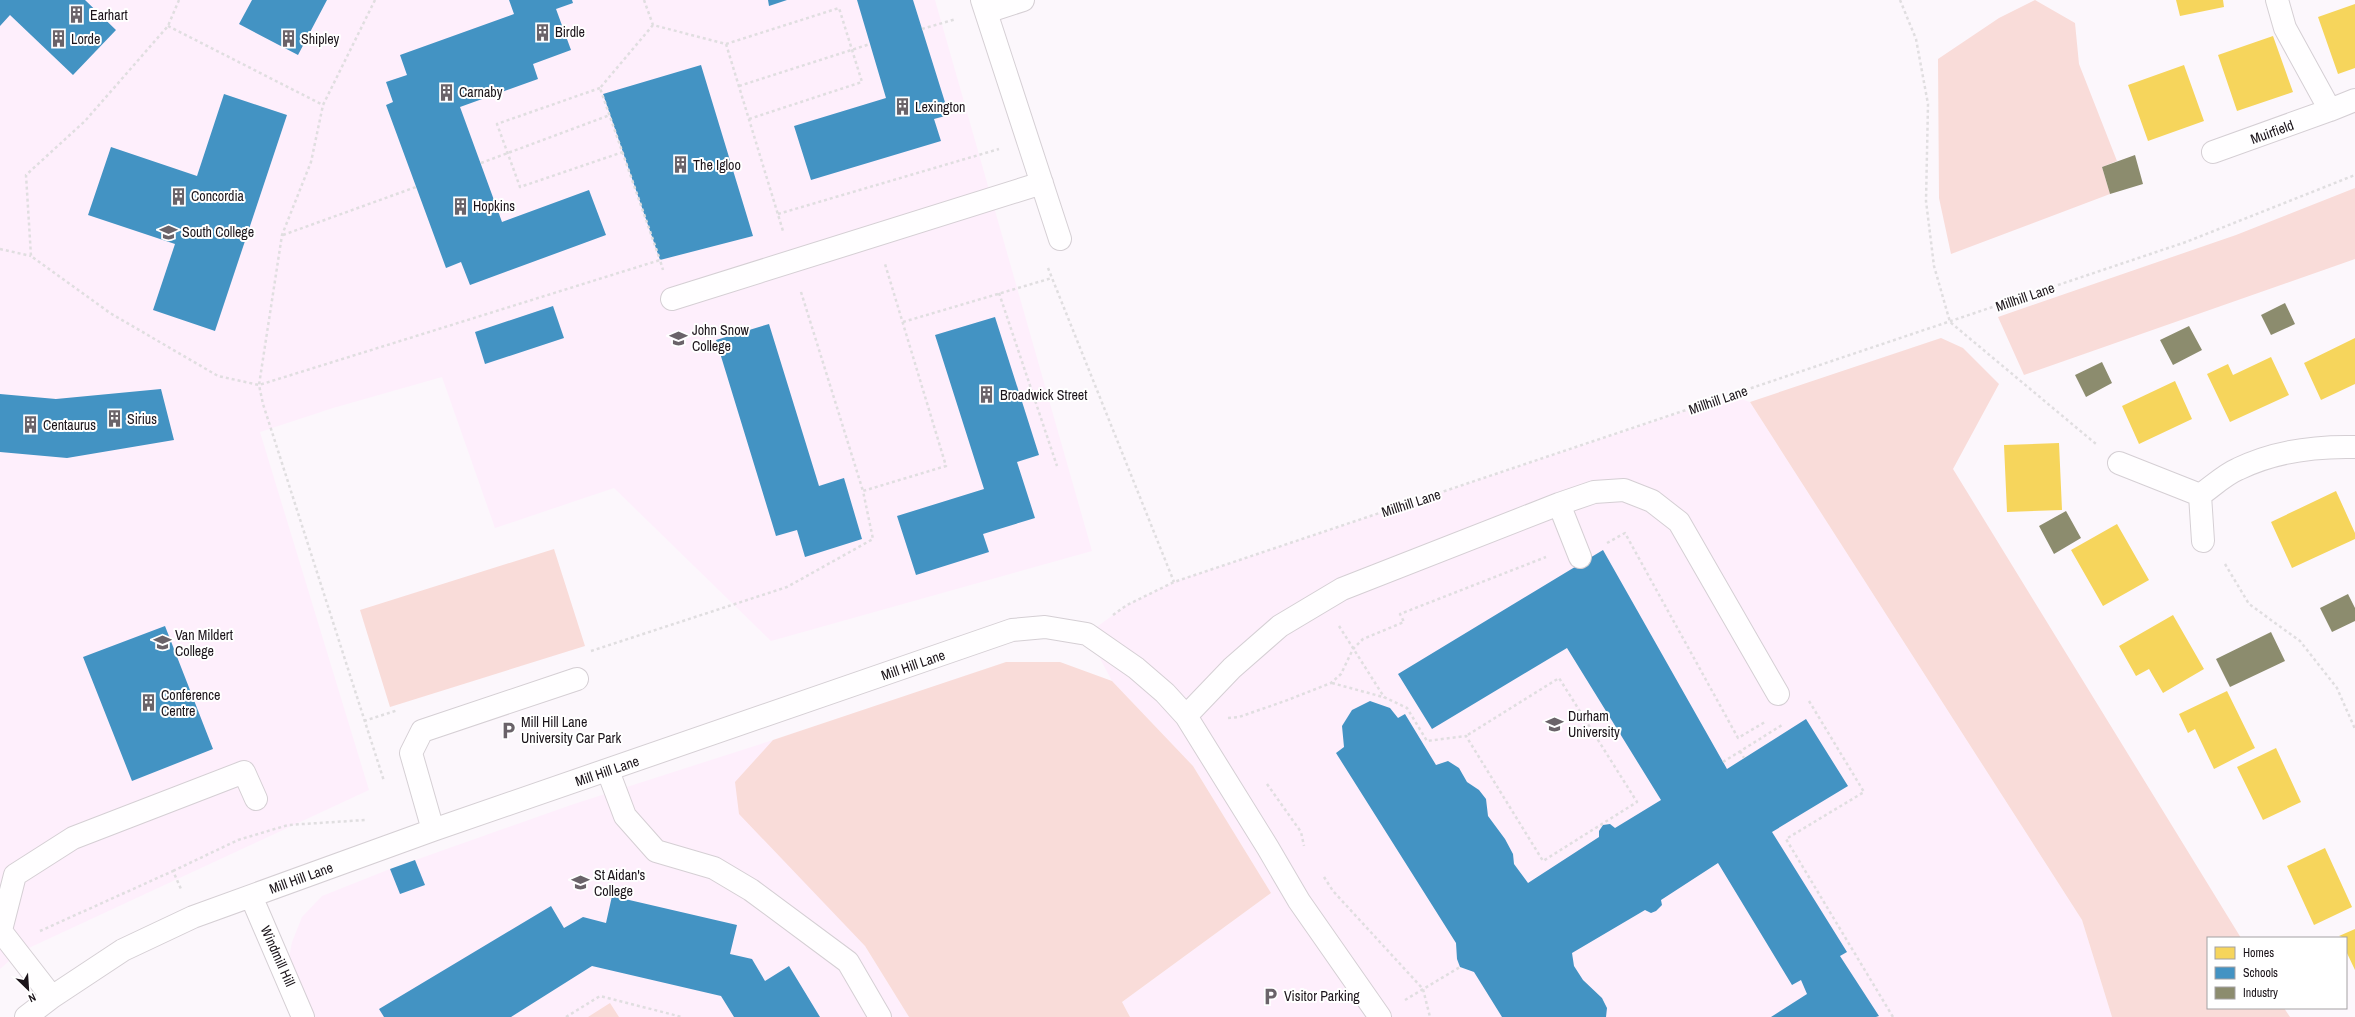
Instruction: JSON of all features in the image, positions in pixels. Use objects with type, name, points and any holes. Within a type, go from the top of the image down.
[{"type":"street","points":[[1023,0],[984,6],[1060,239]]},
{"type":"street","points":[[2277,0],[2285,28],[2330,110]]},
{"type":"street","name":"Muirfield","points":[[2213,152],[2355,100]]},
{"type":"street","points":[[672,299],[1042,183]]},
{"type":"street","points":[[2200,495],[2237,469],[2278,454],[2309,448],[2355,447]]},
{"type":"street","points":[[2119,463],[2200,495]]},
{"type":"street","points":[[1186,716],[1232,668],[1280,626],[1349,586],[1559,504],[1594,492],[1624,490],[1652,501],[1679,522],[1782,702]]},
{"type":"street","points":[[2200,495],[2203,541]]},
{"type":"street","points":[[1559,504],[1578,551]]},
{"type":"street","name":"Mill Hill Lane","points":[[26,1017],[52,997],[123,950],[193,917],[433,830],[608,771],[1012,630],[1045,627],[1087,634],[1136,668],[1186,716],[1299,901],[1380,1017]]},
{"type":"street","points":[[433,830],[411,753],[422,731],[577,680]]},
{"type":"street","points":[[608,771],[625,816],[656,851],[714,868],[757,894],[848,962],[880,1017]]},
{"type":"street","points":[[52,997],[4,935],[15,876],[73,838],[244,772],[256,799]]},
{"type":"street","name":"Windmill Hill","points":[[251,896],[303,1017]]},
{"type":"path","points":[[31,256],[26,175],[86,120],[168,26],[179,0]]},
{"type":"path","points":[[375,0],[323,105],[311,162],[282,235],[259,385],[263,404],[387,788]]},
{"type":"path","points":[[644,0],[653,25]]},
{"type":"path","points":[[1900,0],[1916,39],[1928,104],[1926,200],[1934,266],[1950,322],[2119,463]]},
{"type":"path","points":[[653,25],[726,44],[839,8],[862,82],[749,119]]},
{"type":"path","points":[[922,29],[959,18]]},
{"type":"path","points":[[623,152],[520,187],[497,124],[600,88],[653,25]]},
{"type":"path","points":[[168,26],[323,105]]},
{"type":"path","points":[[577,680],[585,653],[787,587],[873,539],[863,491],[791,261],[726,44]]},
{"type":"path","points":[[739,86],[870,44]]},
{"type":"path","points":[[600,88],[660,260],[672,299]]},
{"type":"path","points":[[481,163],[610,115]]},
{"type":"path","points":[[999,141],[1018,191]]},
{"type":"path","points":[[778,214],[1001,148]]},
{"type":"path","name":"Millhill Lane","points":[[1087,634],[1127,604],[1174,582],[2186,242],[2355,175]]},
{"type":"path","points":[[282,235],[416,187]]},
{"type":"path","points":[[863,491],[946,466],[876,236]]},
{"type":"path","points":[[0,249],[31,256],[110,313],[218,376],[259,385],[660,260]]},
{"type":"path","points":[[1046,263],[1174,582]]},
{"type":"path","points":[[903,322],[1052,278]]},
{"type":"path","points":[[1000,293],[1057,466]]},
{"type":"path","points":[[1186,716],[1221,719],[1239,717],[1331,683],[1341,674],[1353,649],[1363,640],[1404,622],[1400,614],[1578,551],[1624,533],[1738,738],[1782,702],[1806,697],[1864,792],[1786,839],[1893,1017]]},
{"type":"path","points":[[2203,541],[2216,548],[2249,604],[2300,641],[2336,688],[2355,729]]},
{"type":"path","points":[[1323,600],[1384,697]]},
{"type":"path","points":[[1331,683],[1384,697],[1407,708],[1427,741],[1466,736],[1559,678],[1637,802],[1543,861],[1466,736]]},
{"type":"path","points":[[1723,762],[1787,722]]},
{"type":"path","points":[[1740,751],[1744,758]]},
{"type":"path","points":[[1267,783],[1301,832],[1306,850]]},
{"type":"path","points":[[4,935],[173,871],[238,840],[288,825],[373,819]]},
{"type":"path","points":[[173,871],[193,917]]},
{"type":"path","points":[[1321,873],[1333,891],[1423,989],[1430,1017]]},
{"type":"path","points":[[1408,998],[1460,967]]},
{"type":"path","points":[[566,1017],[600,996],[682,1017]]},
{"type":"shaded area","points":[[0,0],[935,0],[1092,551],[771,641],[614,488],[495,528],[442,377],[333,408],[260,432],[369,790],[18,953],[0,969]]},
{"type":"shaded area","points":[[2035,0],[2075,23],[2079,64],[2117,161],[2102,167],[2110,194],[1951,254],[1939,198],[1938,59],[1999,18]]},
{"type":"shaded area","points":[[2355,188],[2355,259],[2024,375],[1998,317],[2236,235]]},
{"type":"shaded area","points":[[1941,338],[1963,348],[1999,384],[1953,469],[2240,937],[2207,937],[2207,1009],[2285,1009],[2290,1017],[2112,1017],[2082,920],[1750,402]]},
{"type":"shaded area","name":"Durham University","points":[[1731,396],[1750,402],[2082,920],[2112,1017],[1130,1017],[1122,1002],[1271,893],[1193,766],[1112,681],[1087,634],[1127,605],[1174,582]]},
{"type":"shaded area","points":[[554,549],[585,646],[390,707],[360,610]]},
{"type":"shaded area","points":[[1006,662],[1060,662],[1112,681],[1193,766],[1271,893],[1122,1002],[1130,1017],[909,1017],[865,946],[739,814],[735,782],[773,740]]},
{"type":"shaded area","name":"St Aidan's College","points":[[773,740],[773,848],[865,946],[909,1017],[303,1017],[286,974],[292,942],[302,917],[322,896],[390,869],[574,804]]},
{"type":"shaded area","points":[[610,1003],[619,1017],[588,1017]]},
{"type":"building: Homes","points":[[2176,0],[2223,0],[2224,7],[2180,16]]},
{"type":"building: Homes","points":[[2355,4],[2355,68],[2338,74],[2318,17]]},
{"type":"building: Homes","points":[[2273,36],[2293,92],[2237,111],[2218,55]]},
{"type":"building: Homes","points":[[2184,65],[2204,121],[2148,141],[2128,85]]},
{"type":"building: Homes","points":[[2355,338],[2355,384],[2321,400],[2304,363]]},
{"type":"building: Homes","points":[[2271,357],[2289,395],[2230,422],[2207,374],[2228,364],[2233,375]]},
{"type":"building: Homes","points":[[2175,381],[2192,419],[2139,444],[2122,406]]},
{"type":"building: Homes","points":[[2059,443],[2062,510],[2007,512],[2004,445]]},
{"type":"building: Homes","points":[[2336,491],[2355,533],[2355,539],[2292,568],[2271,522]]},
{"type":"building: Homes","points":[[2117,524],[2149,580],[2103,606],[2071,550]]},
{"type":"building: Homes","points":[[2173,615],[2204,669],[2163,693],[2149,669],[2136,676],[2119,646]]},
{"type":"building: Homes","points":[[2227,691],[2255,748],[2214,769],[2195,729],[2188,733],[2179,714]]},
{"type":"building: Homes","points":[[2276,748],[2301,802],[2263,820],[2237,767]]},
{"type":"building: Homes","points":[[2325,848],[2352,907],[2314,925],[2287,866]]},
{"type":"building: Homes","points":[[2355,929],[2355,970],[2347,953],[2347,937],[2339,936]]},
{"type":"building: Schools","name":"Lorde","points":[[0,0],[85,0],[116,30],[73,75],[10,15],[0,26]]},
{"type":"building: Schools","name":"Shipley","points":[[252,0],[327,0],[298,55],[239,24]]},
{"type":"building: Schools","points":[[509,0],[572,0],[573,3],[556,9],[571,50],[533,64],[538,79],[460,107],[502,222],[589,190],[606,235],[470,285],[461,262],[446,268],[386,105],[393,102],[386,82],[407,75],[400,55],[514,14]]},
{"type":"building: Schools","points":[[768,0],[787,0],[769,6]]},
{"type":"building: Schools","name":"Lexington","points":[[857,0],[913,0],[949,115],[934,119],[941,141],[811,180],[794,126],[886,98]]},
{"type":"building: Schools","name":"The Igloo","points":[[701,65],[753,236],[660,260],[603,94]]},
{"type":"building: Schools","name":"Concordia","points":[[224,94],[287,115],[215,331],[153,310],[175,244],[88,215],[111,147],[197,176]]},
{"type":"building: Schools","points":[[553,306],[564,338],[485,364],[475,332]]},
{"type":"building: Schools","name":"Broadwick Street","points":[[995,317],[1039,455],[1017,462],[1035,518],[983,534],[989,552],[916,575],[897,516],[984,489],[935,335]]},
{"type":"building: Schools","points":[[769,324],[819,486],[844,478],[862,539],[805,557],[797,530],[776,536],[716,340]]},
{"type":"building: Schools","name":"Sirius","points":[[161,389],[174,440],[67,458],[0,452],[0,394],[56,399]]},
{"type":"building: Schools","points":[[1603,550],[1727,769],[1806,719],[1848,786],[1772,832],[1847,952],[1840,956],[1879,1016],[1771,1017],[1807,994],[1801,980],[1792,985],[1718,863],[1661,900],[1662,905],[1656,911],[1651,913],[1645,910],[1572,953],[1574,966],[1583,980],[1602,998],[1607,1008],[1606,1017],[1502,1017],[1474,972],[1460,967],[1457,959],[1456,943],[1336,753],[1344,747],[1342,726],[1352,710],[1370,701],[1390,708],[1398,718],[1405,714],[1436,765],[1448,761],[1459,768],[1467,782],[1479,790],[1486,799],[1488,816],[1505,839],[1513,854],[1514,864],[1528,883],[1599,837],[1599,831],[1603,825],[1610,824],[1615,828],[1661,800],[1567,648],[1432,729],[1398,674]]},
{"type":"building: Schools","name":"Conference Centre","points":[[165,626],[213,749],[132,781],[83,657]]},
{"type":"building: Schools","points":[[415,860],[425,885],[400,894],[390,869]]},
{"type":"building: Schools","points":[[612,896],[737,925],[730,954],[752,959],[765,981],[789,966],[820,1017],[734,1017],[721,996],[592,966],[511,1017],[384,1017],[379,1009],[551,906],[564,928],[583,917],[606,923]]},
{"type":"building: Industry","points":[[2135,155],[2143,184],[2110,194],[2102,167]]},
{"type":"building: Industry","points":[[2285,303],[2295,324],[2271,335],[2261,315]]},
{"type":"building: Industry","points":[[2189,326],[2202,350],[2173,365],[2160,340]]},
{"type":"building: Industry","points":[[2102,362],[2112,383],[2086,397],[2075,375]]},
{"type":"building: Industry","points":[[2066,511],[2081,538],[2054,554],[2039,526]]},
{"type":"building: Industry","points":[[2348,594],[2355,608],[2355,621],[2332,632],[2320,608]]},
{"type":"building: Industry","points":[[2271,632],[2285,661],[2230,687],[2216,659]]},
{"type":"place","name":"Earhart","points":[[77,15]]},
{"type":"place","name":"Birdle","points":[[542,32]]},
{"type":"place","name":"Lorde","points":[[58,39]]},
{"type":"place","name":"Shipley","points":[[288,39]]},
{"type":"place","name":"Carnaby","points":[[446,92]]},
{"type":"place","name":"Lexington","points":[[902,107]]},
{"type":"place","name":"The Igloo","points":[[680,165]]},
{"type":"place","name":"Concordia","points":[[178,196]]},
{"type":"place","name":"Hopkins","points":[[460,206]]},
{"type":"place","name":"South College","points":[[169,232]]},
{"type":"place","name":"John Snow College","points":[[679,338]]},
{"type":"place","name":"Broadwick Street","points":[[987,395]]},
{"type":"place","name":"Sirius","points":[[114,419]]},
{"type":"place","name":"Centaurus","points":[[30,425]]},
{"type":"place","name":"Van Mildert College","points":[[162,643]]},
{"type":"place","name":"Conference Centre","points":[[148,703]]},
{"type":"place","name":"Durham University","points":[[1555,724]]},
{"type":"place","name":"Mill Hill Lane University Car Park","points":[[508,730]]},
{"type":"place","name":"St Aidan's College","points":[[581,883]]},
{"type":"place","name":"Visitor Parking","points":[[1271,996]]}]
